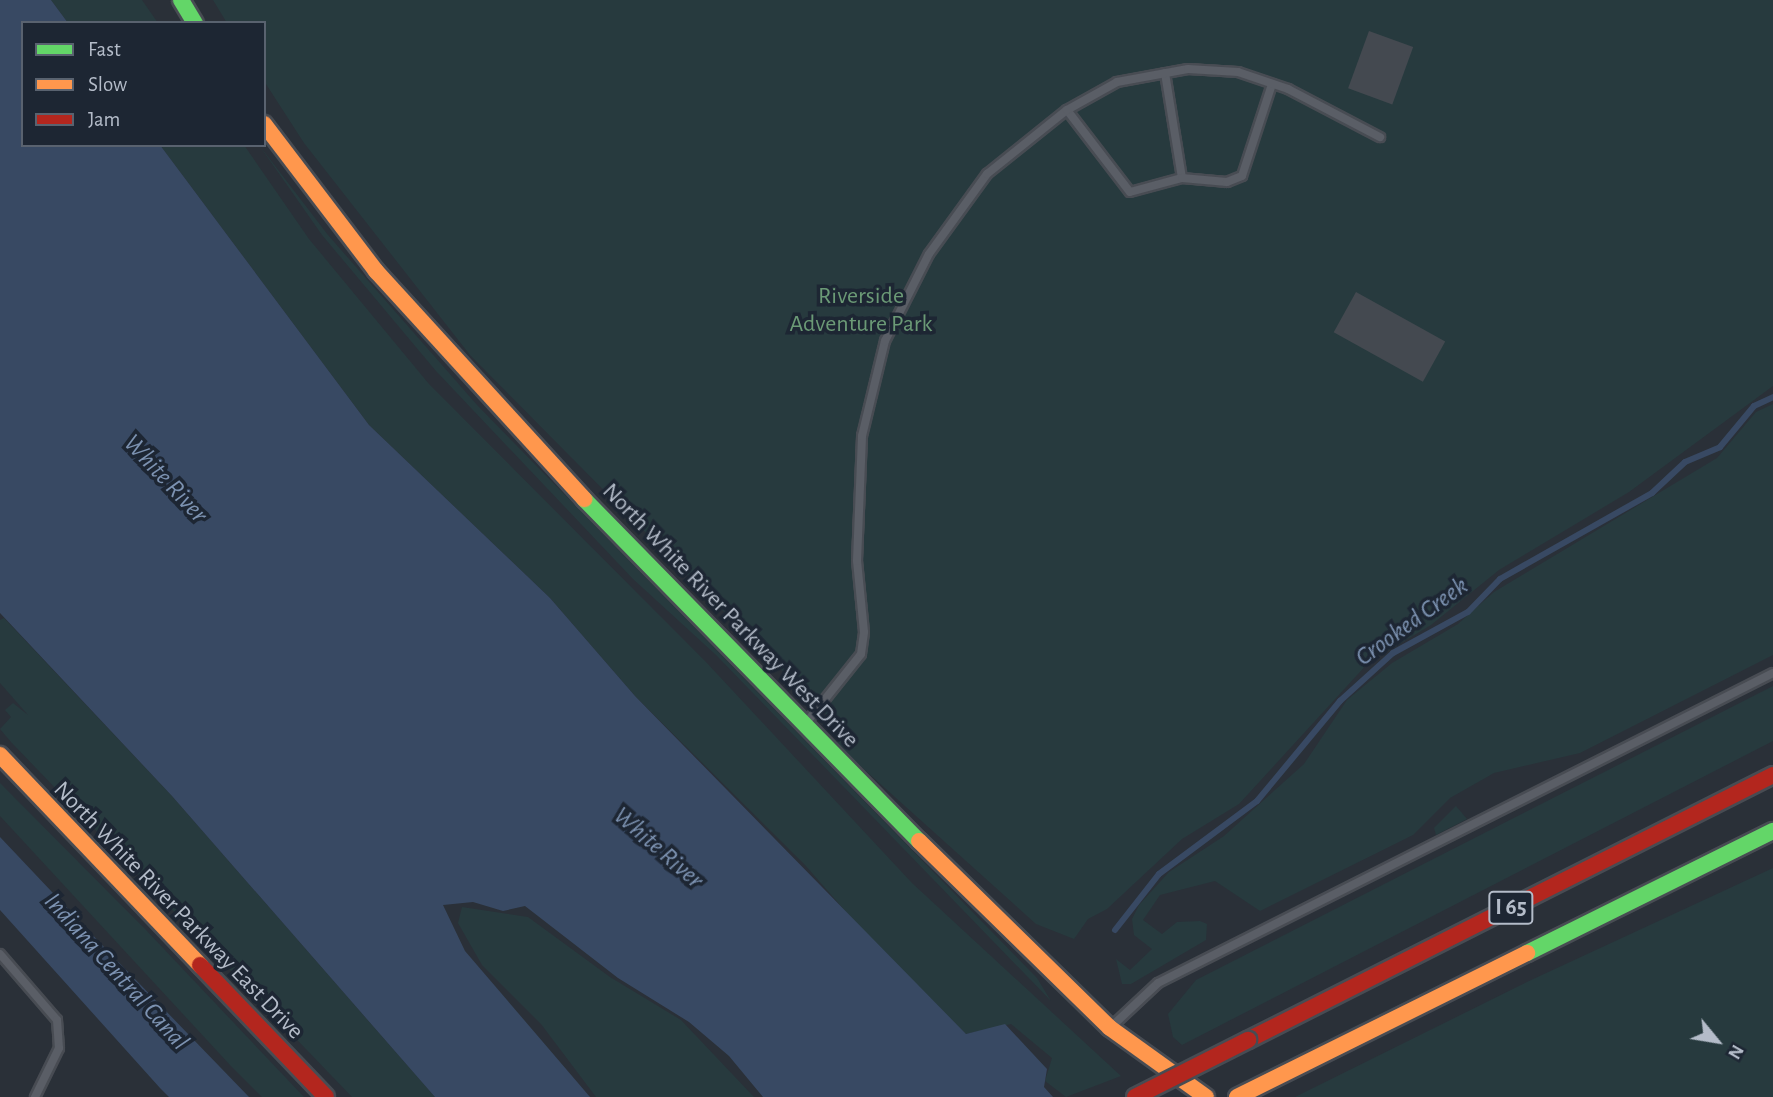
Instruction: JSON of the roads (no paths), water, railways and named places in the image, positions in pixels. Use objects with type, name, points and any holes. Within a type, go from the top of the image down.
[{"type":"main road","points":[[181,0],[194,21]]},
{"type":"main road","name":"North White River Parkway West Drive","points":[[266,127],[351,240],[468,377],[1011,936],[1110,1028],[1206,1097]]},
{"type":"main road","name":"North White River Parkway East Drive","points":[[0,755],[326,1097]]},
{"type":"main road","name":"I 65","points":[[1135,1097],[1773,775]]},
{"type":"main road","name":"I 65","points":[[1237,1097],[1773,831]]},
{"type":"lane","points":[[805,724],[861,654],[864,632],[857,561],[862,436],[885,341],[929,254],[987,174],[1066,110],[1117,82],[1165,73],[1238,72],[1272,84],[1380,137]]},
{"type":"lane","points":[[1165,73],[1182,178]]},
{"type":"lane","points":[[1066,110],[1130,192],[1182,178],[1227,182],[1242,176],[1272,84]]},
{"type":"lane","points":[[1110,1028],[1158,983],[1773,673]]},
{"type":"lane","points":[[0,954],[57,1020],[59,1048],[35,1097]]},
{"type":"water","name":"White River","points":[[0,0],[51,0],[67,21],[21,21],[21,147],[161,147],[369,425],[550,598],[635,696],[966,1034],[1005,1024],[1047,1069],[1044,1087],[1053,1097],[763,1097],[729,1056],[689,1022],[618,978],[525,906],[503,911],[473,902],[443,905],[465,951],[590,1097],[435,1097],[172,796],[0,613]]},
{"type":"water","name":"Indiana Central Canal","points":[[0,837],[249,1097],[169,1097],[160,1088],[0,910]]},
{"type":"waterway","name":"Crooked Creek","points":[[1115,930],[1159,874],[1257,801],[1340,701],[1393,653],[1468,612],[1500,579],[1652,493],[1685,462],[1720,447],[1754,406],[1773,397]]},
{"type":"park label","name":"Riverside Adventure Park","points":[[861,311]]}]
